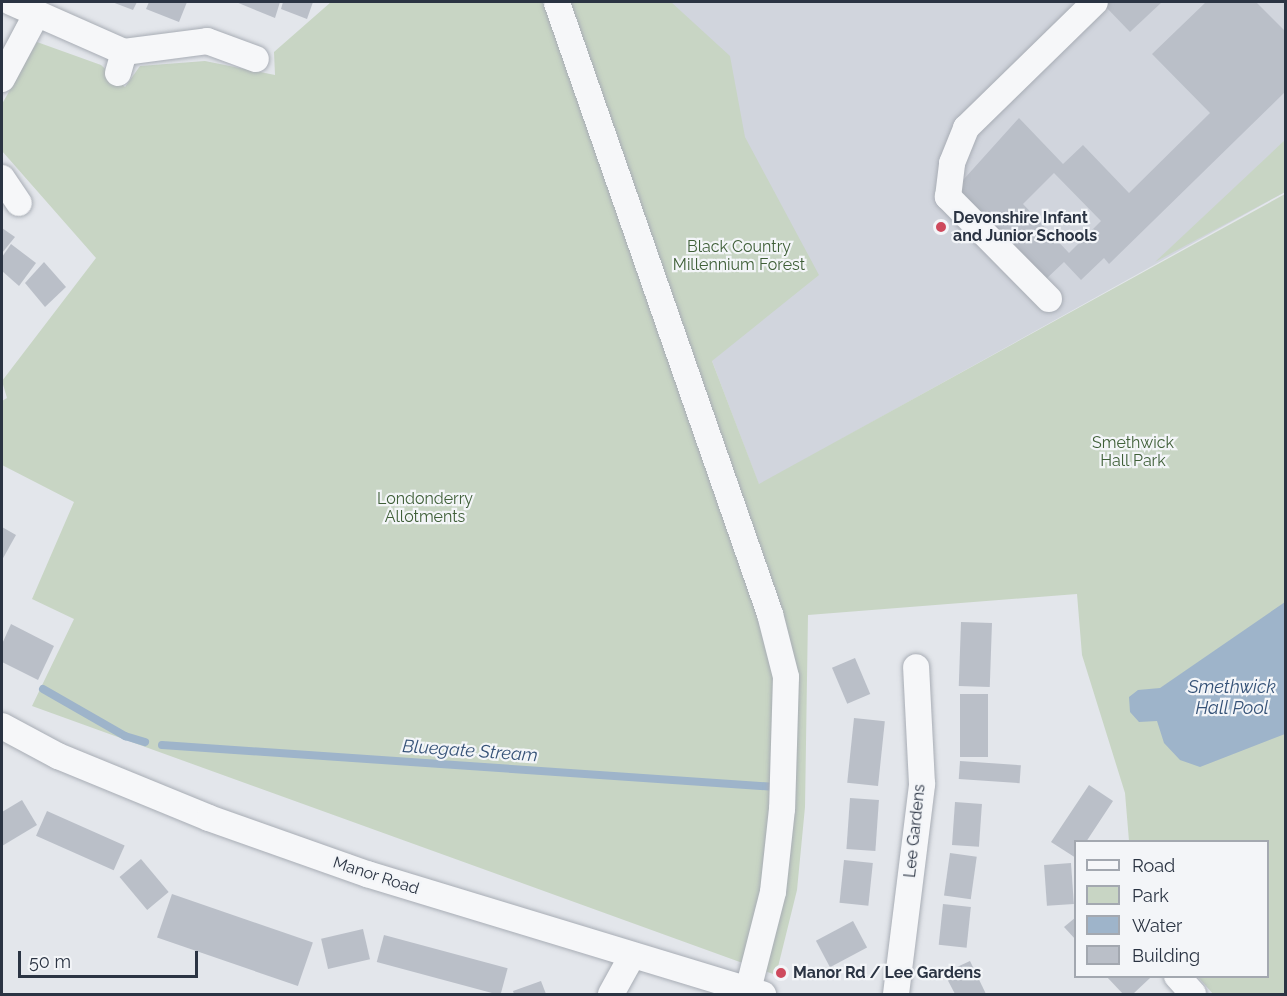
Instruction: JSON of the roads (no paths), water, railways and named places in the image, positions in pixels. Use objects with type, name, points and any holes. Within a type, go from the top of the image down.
[{"type":"street","points":[[11,2],[121,63],[164,50],[207,41],[256,58]]},
{"type":"street","points":[[1049,299],[948,197],[952,163],[966,128],[1095,2]]},
{"type":"street","points":[[558,3],[770,614],[786,677],[782,809],[773,892],[755,992]]},
{"type":"street","points":[[2,80],[36,15]]},
{"type":"street","points":[[2,178],[19,203]]},
{"type":"street","name":"Lee Gardens","points":[[896,994],[922,784],[916,666]]},
{"type":"street","name":"Manor Road","points":[[2,726],[58,756],[209,818],[367,874],[755,992]]},
{"type":"street","points":[[611,994],[632,956]]},
{"type":"street","points":[[1179,978],[1193,994]]},
{"type":"water","name":"Smethwick Hall Pool","points":[[1285,602],[1285,734],[1200,767],[1180,760],[1164,743],[1157,721],[1139,722],[1130,712],[1129,697],[1138,690],[1160,688]]},
{"type":"waterway","name":"Bluegate Stream","points":[[43,689],[125,736],[145,742]]},
{"type":"waterway","name":"Bluegate Stream","points":[[162,745],[776,787]]},
{"type":"place","name":"Devonshire Infant and Junior Schools","points":[[941,227]]},
{"type":"place","name":"Manor Rd / Lee Gardens","points":[[781,973]]},
{"type":"park label","name":"Black Country Millennium Forest","points":[[739,256]]},
{"type":"park label","name":"Smethwick Hall Park","points":[[1133,452]]},
{"type":"park label","name":"Londonderry Allotments","points":[[425,508]]}]
